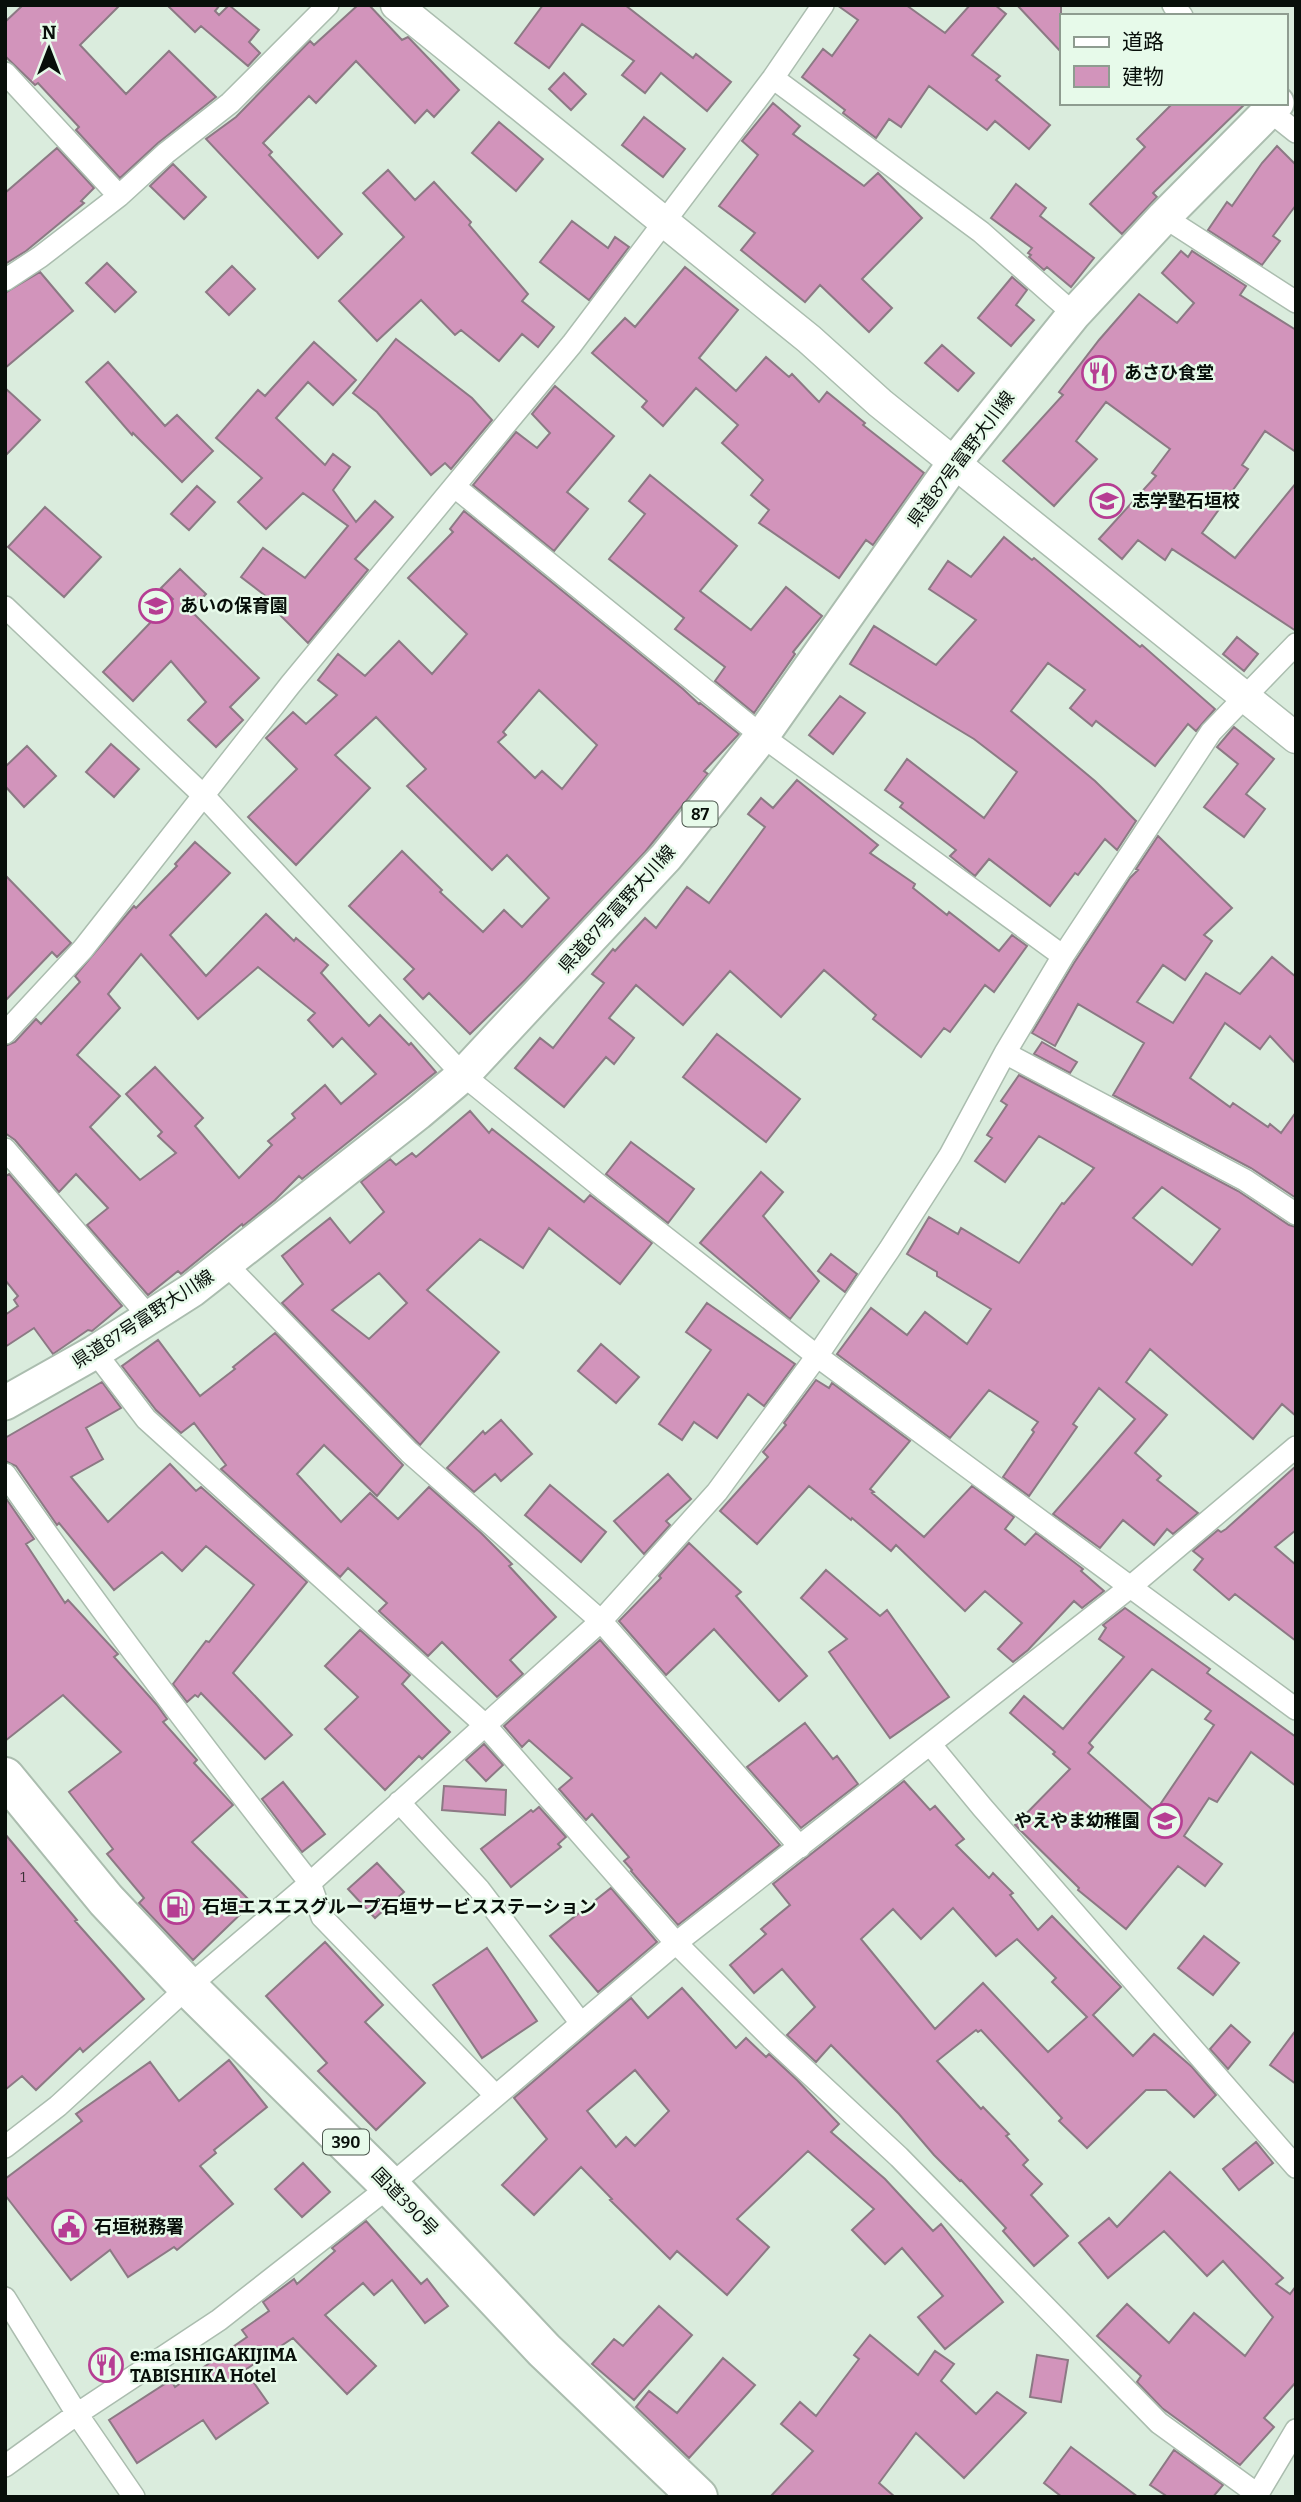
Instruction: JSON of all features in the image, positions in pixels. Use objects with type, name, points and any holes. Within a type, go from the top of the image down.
[{"type":"highway","name":"国道390号","points":[[5,1777],[106,1900],[188,1987],[390,2186],[544,2350],[698,2497]]},
{"type":"main road","name":"県道87号富野大川線","points":[[5,1404],[95,1352],[192,1290],[463,1075],[666,857],[762,736],[955,462],[1074,314],[1271,105]]},
{"type":"street","points":[[5,280],[40,257],[119,196],[166,153],[230,103],[328,5]]},
{"type":"street","points":[[396,5],[809,339],[880,403],[1296,738]]},
{"type":"street","points":[[5,1033],[83,949],[290,685],[572,344],[773,78],[823,5]]},
{"type":"street","points":[[5,72],[119,196]]},
{"type":"street","points":[[773,78],[981,232],[1074,314]]},
{"type":"street","points":[[1275,105],[1296,132]]},
{"type":"street","points":[[1164,217],[1296,302]]},
{"type":"street","points":[[455,487],[762,736],[1063,956]]},
{"type":"street","points":[[5,607],[203,795],[463,1075],[817,1356],[1296,1709]]},
{"type":"street","points":[[5,2147],[58,2106],[188,1987],[310,1883],[601,1621],[717,1492],[817,1356],[889,1250],[950,1155],[1005,1053],[1063,956],[1211,732],[1296,644]]},
{"type":"street","points":[[1005,1053],[1245,1180],[1296,1214]]},
{"type":"street","points":[[5,1149],[149,1317]]},
{"type":"street","points":[[226,1264],[409,1452],[601,1621],[800,1847]]},
{"type":"street","points":[[95,1352],[146,1419],[485,1725],[676,1943],[772,2039],[899,2157],[1159,2423],[1257,2495],[1296,2430]]},
{"type":"street","points":[[5,2466],[219,2320],[390,2186],[676,1943],[1129,1588],[1296,1447]]},
{"type":"street","points":[[5,1474],[175,1710],[310,1883],[322,1917],[496,2096]]},
{"type":"street","points":[[930,1744],[1296,2167]]},
{"type":"street","points":[[398,1802],[479,1889],[580,2022]]},
{"type":"street","points":[[5,2298],[134,2497]]},
{"type":"building","points":[[23,5],[120,5],[80,45],[126,94],[169,51],[216,97],[158,143],[120,178],[76,130],[79,127],[38,83],[35,85],[5,56],[5,22]]},
{"type":"building","points":[[167,5],[220,5],[215,11],[219,15],[229,5],[259,30],[249,42],[260,53],[248,66],[201,26],[195,32]]},
{"type":"building","points":[[358,5],[369,5],[402,40],[408,37],[459,90],[434,117],[427,110],[415,123],[356,61],[316,103],[309,96],[263,143],[272,152],[269,155],[342,234],[318,258],[206,139],[236,117],[310,41],[314,45]]},
{"type":"building","points":[[543,5],[625,5],[693,58],[696,54],[731,82],[707,111],[661,73],[645,93],[622,75],[634,61],[582,24],[549,68],[515,43]]},
{"type":"building","points":[[837,5],[906,5],[945,33],[970,5],[995,5],[1006,14],[972,55],[1000,76],[996,80],[1050,125],[1029,149],[995,121],[987,130],[929,86],[901,127],[889,119],[876,138],[802,77],[823,49],[832,56],[858,20]]},
{"type":"building","points":[[1017,5],[1061,5],[1060,51]]},
{"type":"building","points":[[564,73],[586,94],[571,110],[549,89]]},
{"type":"building","points":[[773,103],[800,126],[793,134],[864,186],[878,173],[922,218],[862,279],[892,308],[869,332],[820,285],[805,302],[741,250],[755,233],[719,206],[758,155],[742,141]]},
{"type":"building","points":[[1171,105],[1244,105],[1153,193],[1157,197],[1122,234],[1090,204],[1145,147],[1137,139]]},
{"type":"building","points":[[644,117],[685,149],[663,177],[622,145]]},
{"type":"building","points":[[499,122],[543,159],[516,191],[472,153]]},
{"type":"building","points":[[1277,146],[1296,165],[1296,205],[1273,236],[1280,241],[1262,265],[1208,230],[1227,202],[1232,206]]},
{"type":"building","points":[[57,148],[94,188],[81,201],[84,203],[26,251],[5,264],[5,193]]},
{"type":"building","points":[[173,164],[206,197],[184,219],[150,186]]},
{"type":"building","points":[[388,170],[415,200],[434,182],[471,222],[469,225],[528,294],[522,301],[554,327],[538,347],[522,334],[499,361],[461,330],[455,335],[421,300],[377,341],[339,301],[404,237],[363,193]]},
{"type":"building","points":[[1016,184],[1046,208],[1040,216],[1094,258],[1071,287],[1047,267],[1044,270],[1029,257],[1031,255],[1028,253],[1032,248],[991,218]]},
{"type":"building","points":[[572,221],[608,248],[615,237],[629,247],[589,300],[540,262]]},
{"type":"building","points":[[1181,251],[1188,257],[1192,251],[1246,286],[1240,295],[1296,330],[1296,452],[1265,431],[1242,465],[1248,469],[1202,533],[1235,558],[1296,483],[1296,631],[1172,549],[1165,560],[1138,540],[1122,559],[1099,539],[1156,476],[1152,473],[1170,449],[1106,402],[1076,441],[1097,459],[1054,506],[1003,461],[1063,395],[1059,392],[1139,294],[1177,323],[1194,303],[1162,273]]},
{"type":"building","points":[[107,263],[136,292],[115,312],[86,283]]},
{"type":"building","points":[[232,266],[255,289],[229,315],[206,292]]},
{"type":"building","points":[[685,267],[738,310],[699,358],[736,391],[766,357],[789,377],[792,374],[819,402],[827,392],[865,423],[863,425],[924,473],[873,545],[866,540],[839,578],[759,523],[769,510],[751,495],[763,480],[722,443],[738,425],[696,388],[663,426],[642,407],[647,401],[592,353],[625,318],[635,327]]},
{"type":"building","points":[[40,272],[73,311],[5,368],[5,293]]},
{"type":"building","points":[[1012,277],[1027,290],[1016,305],[1034,320],[1011,346],[978,318]]},
{"type":"building","points":[[396,339],[472,398],[492,420],[451,469],[445,463],[431,475],[377,412],[353,393]]},
{"type":"building","points":[[314,342],[356,380],[333,405],[308,382],[276,418],[325,465],[333,454],[350,467],[333,490],[356,522],[375,501],[393,517],[355,559],[368,570],[308,643],[276,611],[280,607],[241,577],[263,548],[305,578],[348,526],[303,493],[266,529],[238,502],[262,478],[216,438],[258,390],[265,396]]},
{"type":"building","points":[[942,345],[974,373],[958,391],[925,363]]},
{"type":"building","points":[[108,362],[165,426],[177,415],[213,451],[182,482],[133,433],[132,435],[86,382]]},
{"type":"building","points":[[555,386],[614,436],[567,492],[588,509],[554,551],[473,485],[516,432],[537,448],[550,433],[532,414]]},
{"type":"building","points":[[5,388],[40,420],[5,456]]},
{"type":"building","points":[[650,475],[737,546],[700,591],[751,630],[786,587],[822,616],[793,652],[795,654],[754,713],[715,681],[725,667],[675,629],[684,618],[609,559],[645,514],[629,501]]},
{"type":"building","points":[[197,486],[215,502],[189,530],[171,514]]},
{"type":"building","points":[[45,507],[101,557],[64,597],[8,547]]},
{"type":"building","points":[[464,511],[739,734],[704,771],[708,774],[645,852],[525,980],[470,1034],[429,993],[423,999],[404,979],[414,969],[349,906],[402,851],[442,890],[440,892],[483,932],[504,910],[522,927],[549,898],[507,855],[492,870],[407,786],[426,769],[376,717],[335,755],[370,788],[296,865],[248,817],[297,769],[266,738],[293,712],[306,724],[337,695],[318,680],[338,654],[365,676],[399,641],[432,674],[467,634],[408,578],[453,532],[450,529]],"holes":[[[539,690],[597,745],[562,789],[542,771],[535,778],[498,742],[506,735],[503,732]]]},
{"type":"building","points":[[1004,537],[1032,560],[1034,558],[1140,647],[1142,645],[1215,709],[1196,731],[1188,724],[1155,766],[1096,721],[1092,726],[1070,708],[1085,690],[1048,663],[1011,711],[1095,781],[1136,821],[1117,850],[1105,839],[1050,906],[989,859],[975,876],[950,856],[956,850],[900,807],[903,803],[885,790],[907,759],[984,818],[1017,772],[974,739],[850,664],[874,626],[936,665],[976,620],[929,589],[948,561],[971,577]]},
{"type":"building","points":[[180,569],[206,594],[191,611],[259,678],[230,707],[243,720],[216,747],[188,720],[206,702],[171,661],[133,701],[103,672],[173,599],[161,588]]},
{"type":"building","points":[[1237,637],[1258,654],[1244,671],[1223,654]]},
{"type":"building","points":[[840,696],[865,713],[833,754],[809,735]]},
{"type":"building","points":[[1234,727],[1274,759],[1246,794],[1265,809],[1244,837],[1204,807],[1238,764],[1217,747]]},
{"type":"building","points":[[111,744],[139,769],[114,797],[86,772]]},
{"type":"building","points":[[27,746],[56,776],[24,807],[5,786],[5,767]]},
{"type":"building","points":[[797,780],[878,845],[870,853],[915,884],[913,888],[947,915],[949,912],[999,951],[1012,935],[1027,946],[994,992],[985,985],[950,1032],[944,1028],[921,1057],[873,1019],[876,1015],[824,970],[781,1017],[730,971],[683,1025],[636,985],[609,1018],[634,1038],[614,1064],[606,1057],[564,1107],[515,1068],[540,1038],[553,1048],[604,983],[592,974],[645,918],[656,928],[687,887],[709,903],[765,827],[748,814],[761,798],[773,808]]},
{"type":"building","points":[[1158,836],[1232,908],[1204,935],[1212,941],[1185,980],[1163,965],[1137,1002],[1173,1023],[1206,973],[1240,994],[1272,957],[1296,977],[1296,1064],[1270,1036],[1260,1049],[1225,1023],[1190,1078],[1230,1107],[1233,1103],[1281,1133],[1296,1112],[1296,1198],[1251,1168],[1113,1095],[1144,1043],[1078,1004],[1055,1046],[1032,1033],[1074,963]]},
{"type":"building","points":[[195,842],[230,873],[170,935],[206,976],[266,914],[294,941],[296,938],[328,965],[321,973],[369,1026],[380,1015],[409,1045],[411,1043],[436,1072],[302,1179],[299,1176],[243,1226],[242,1224],[181,1274],[178,1271],[148,1295],[87,1225],[108,1208],[76,1174],[59,1192],[15,1140],[5,1133],[5,1046],[15,1042],[36,1019],[41,1024],[80,982],[75,976],[134,906],[136,908],[177,866],[175,864]],"holes":[[[141,954],[198,1019],[258,967],[315,1013],[308,1020],[333,1047],[342,1038],[376,1074],[341,1104],[325,1085],[292,1114],[295,1118],[268,1141],[272,1145],[239,1178],[195,1126],[203,1118],[155,1067],[126,1094],[162,1132],[158,1136],[176,1153],[140,1180],[90,1127],[120,1096],[77,1055],[120,1008],[108,994]]]},
{"type":"building","points":[[5,875],[71,943],[57,957],[52,952],[5,1001]]},
{"type":"building","points":[[717,1034],[800,1099],[766,1142],[683,1077]]},
{"type":"building","points":[[1042,1042],[1077,1062],[1070,1073],[1034,1054]]},
{"type":"building","points":[[1019,1075],[1238,1191],[1296,1227],[1296,1416],[1282,1404],[1253,1439],[1150,1349],[1126,1382],[1167,1415],[1135,1453],[1161,1476],[1157,1480],[1198,1513],[1173,1534],[1167,1529],[1154,1545],[1123,1520],[1100,1548],[1053,1514],[1135,1419],[1099,1388],[1073,1424],[1077,1427],[1029,1496],[1003,1477],[1038,1422],[989,1390],[950,1438],[837,1354],[871,1308],[907,1335],[925,1312],[967,1344],[991,1309],[907,1254],[929,1217],[958,1234],[961,1228],[1019,1263],[1062,1203],[1064,1204],[1094,1168],[1039,1136],[1005,1182],[975,1161],[992,1138],[987,1135],[1007,1105],[1001,1101]],"holes":[[[1162,1187],[1220,1229],[1192,1265],[1133,1218]]]},
{"type":"building","points":[[470,1111],[489,1133],[492,1129],[584,1202],[590,1195],[652,1243],[620,1284],[549,1228],[523,1268],[480,1239],[427,1290],[499,1352],[420,1445],[282,1303],[303,1284],[282,1256],[330,1218],[350,1243],[384,1212],[361,1182],[390,1159],[396,1165],[412,1153],[416,1157]],"holes":[[[379,1273],[407,1303],[369,1339],[332,1310]]]},
{"type":"building","points":[[631,1142],[694,1189],[668,1223],[606,1174]]},
{"type":"building","points":[[761,1172],[783,1192],[763,1216],[819,1281],[790,1319],[700,1243]]},
{"type":"building","points":[[9,1174],[122,1306],[92,1331],[88,1330],[53,1354],[34,1328],[5,1347],[5,1315],[18,1306],[14,1300],[18,1296],[5,1280],[5,1177]]},
{"type":"building","points":[[831,1254],[857,1274],[845,1292],[818,1271]]},
{"type":"building","points":[[707,1303],[795,1364],[764,1406],[748,1394],[717,1438],[694,1422],[682,1440],[659,1424],[711,1350],[686,1332]]},
{"type":"building","points":[[275,1333],[403,1465],[377,1496],[324,1445],[297,1474],[341,1522],[370,1493],[398,1519],[429,1487],[512,1564],[509,1566],[556,1617],[510,1660],[523,1674],[497,1697],[442,1642],[428,1656],[379,1611],[387,1603],[348,1568],[340,1577],[221,1469],[226,1465],[194,1423],[181,1433],[156,1410],[122,1366],[158,1340],[200,1396]]},
{"type":"building","points":[[601,1344],[639,1377],[616,1403],[578,1371]]},
{"type":"building","points":[[816,1380],[829,1388],[832,1383],[910,1441],[870,1489],[924,1537],[972,1486],[1014,1517],[1005,1529],[1025,1545],[1036,1533],[1083,1569],[1081,1571],[1104,1591],[1082,1608],[1074,1601],[1028,1650],[1013,1662],[998,1649],[1022,1623],[985,1591],[965,1611],[896,1545],[891,1551],[809,1486],[757,1544],[720,1511],[768,1457],[763,1452],[786,1425],[784,1423]]},
{"type":"building","points":[[102,1382],[121,1408],[86,1428],[103,1459],[71,1477],[108,1522],[170,1464],[196,1491],[201,1487],[307,1582],[233,1673],[292,1735],[265,1759],[201,1693],[187,1702],[173,1684],[254,1585],[206,1546],[182,1571],[162,1552],[114,1590],[59,1523],[57,1525],[16,1466],[5,1461],[5,1438]]},
{"type":"building","points":[[501,1420],[532,1454],[501,1481],[495,1474],[474,1492],[447,1468],[483,1431],[485,1434]]},
{"type":"building","points":[[1296,1466],[1296,1530],[1275,1547],[1296,1565],[1296,1641],[1235,1594],[1229,1600],[1194,1570],[1203,1559],[1193,1551],[1218,1530],[1221,1532],[1226,1529]]},
{"type":"building","points":[[668,1474],[691,1499],[666,1521],[670,1525],[644,1554],[614,1521]]},
{"type":"building","points":[[550,1485],[606,1532],[581,1562],[525,1515]]},
{"type":"building","points":[[5,1497],[34,1539],[26,1544],[65,1603],[68,1600],[118,1654],[114,1657],[157,1705],[167,1719],[163,1722],[197,1760],[194,1763],[233,1805],[192,1842],[252,1903],[193,1960],[139,1903],[144,1898],[107,1854],[113,1849],[69,1792],[121,1752],[63,1695],[5,1741]]},
{"type":"building","points":[[689,1543],[741,1592],[736,1596],[807,1676],[779,1701],[714,1629],[666,1675],[619,1621],[661,1578],[659,1576]]},
{"type":"building","points":[[826,1570],[880,1616],[887,1610],[949,1697],[890,1738],[829,1652],[847,1639],[801,1598]]},
{"type":"building","points":[[1125,1608],[1210,1669],[1207,1673],[1296,1737],[1296,1786],[1251,1752],[1217,1802],[1209,1798],[1184,1836],[1222,1864],[1205,1886],[1178,1866],[1126,1929],[1078,1890],[1079,1888],[1015,1825],[1070,1769],[1053,1754],[1055,1752],[1010,1713],[1024,1696],[1063,1729],[1124,1657],[1099,1639],[1106,1628],[1103,1625]],"holes":[[[1152,1669],[1211,1711],[1205,1719],[1214,1725],[1155,1812],[1088,1753],[1093,1747],[1089,1743]]]},
{"type":"building","points":[[360,1630],[410,1675],[402,1684],[450,1732],[422,1759],[419,1756],[385,1790],[325,1729],[358,1697],[325,1666]]},
{"type":"building","points":[[600,1640],[780,1845],[678,1925],[631,1871],[624,1861],[629,1857],[592,1814],[586,1820],[559,1789],[572,1778],[529,1740],[522,1747],[504,1726]]},
{"type":"building","points":[[805,1723],[833,1759],[837,1756],[858,1784],[801,1828],[747,1767]]},
{"type":"building","points":[[484,1744],[503,1765],[486,1781],[466,1760]]},
{"type":"building","points":[[904,1781],[930,1810],[935,1806],[964,1839],[956,1845],[989,1878],[993,1873],[1013,1893],[1010,1895],[1038,1930],[1052,1916],[1121,1987],[1093,2015],[1133,2056],[1154,2034],[1192,2067],[1216,2095],[1194,2117],[1166,2090],[1146,2090],[1087,2148],[1059,2121],[1062,2118],[981,2030],[976,2030],[937,2061],[981,2109],[983,2107],[1009,2134],[1006,2136],[1028,2160],[1023,2165],[1042,2184],[1031,2195],[1068,2236],[1034,2266],[1003,2231],[1006,2228],[831,2045],[816,2062],[787,2035],[815,2007],[782,1969],[754,1993],[730,1965],[766,1934],[761,1929],[790,1905],[773,1884]],"holes":[[[953,1908],[996,1956],[1017,1939],[1056,1978],[1052,1982],[1087,2017],[1048,2052],[983,1983],[935,2029],[861,1939],[893,1909],[921,1939]]]},
{"type":"building","points":[[283,1782],[325,1834],[302,1852],[262,1799]]},
{"type":"building","points":[[444,1786],[506,1790],[505,1815],[442,1810]]},
{"type":"building","points":[[539,1807],[566,1837],[558,1844],[561,1847],[511,1887],[481,1849],[531,1810],[533,1812]]},
{"type":"building","points":[[5,1834],[77,1920],[75,1921],[144,1999],[83,2052],[80,2048],[36,2090],[22,2076],[5,2090]]},
{"type":"building","points":[[377,1863],[404,1892],[375,1918],[348,1889]]},
{"type":"building","points":[[611,1888],[657,1942],[598,1992],[550,1936]]},
{"type":"building","points":[[1204,1936],[1239,1963],[1213,1995],[1178,1968]]},
{"type":"building","points":[[325,1942],[383,2005],[365,2022],[425,2083],[376,2130],[318,2071],[327,2063],[266,1996]]},
{"type":"building","points":[[487,1948],[537,2021],[482,2058],[433,1985]]},
{"type":"building","points":[[682,1988],[736,2048],[746,2038],[766,2057],[769,2054],[839,2124],[831,2132],[885,2179],[933,2231],[941,2224],[1003,2302],[945,2349],[918,2317],[943,2296],[902,2248],[885,2264],[852,2230],[874,2209],[808,2151],[737,2219],[769,2247],[727,2295],[677,2251],[670,2259],[610,2200],[612,2199],[581,2167],[534,2215],[502,2185],[547,2139],[514,2098],[631,1998],[648,2018]],"holes":[[[635,2070],[669,2111],[635,2146],[626,2137],[616,2147],[587,2111]]]},
{"type":"building","points":[[1231,2025],[1250,2042],[1228,2069],[1210,2049]]},
{"type":"building","points":[[1296,2030],[1296,2084],[1270,2065]]},
{"type":"building","points":[[229,2060],[267,2107],[214,2150],[216,2153],[200,2166],[233,2204],[177,2250],[174,2247],[128,2277],[110,2250],[71,2280],[5,2195],[5,2179],[82,2121],[76,2114],[150,2062],[179,2101]]},
{"type":"building","points":[[1256,2142],[1273,2163],[1239,2190],[1223,2169]]},
{"type":"building","points":[[303,2163],[330,2192],[302,2217],[275,2189]]},
{"type":"building","points":[[1170,2172],[1283,2278],[1276,2284],[1290,2294],[1296,2286],[1296,2382],[1264,2418],[1274,2427],[1240,2465],[1162,2408],[1137,2382],[1141,2376],[1097,2336],[1127,2304],[1169,2343],[1194,2313],[1245,2356],[1273,2317],[1223,2261],[1207,2276],[1164,2231],[1108,2278],[1079,2243],[1109,2218],[1117,2227]]},
{"type":"building","points":[[366,2221],[421,2284],[427,2279],[448,2306],[425,2323],[392,2280],[374,2295],[363,2283],[325,2315],[376,2366],[347,2394],[293,2338],[245,2370],[268,2403],[216,2439],[203,2420],[137,2463],[109,2420],[171,2380],[175,2387],[247,2337],[242,2330],[269,2311],[263,2302],[294,2279],[297,2284],[335,2251],[332,2248]]},
{"type":"building","points":[[659,2306],[692,2335],[634,2400],[592,2364],[614,2339],[623,2346]]},
{"type":"building","points":[[870,2335],[918,2375],[935,2351],[954,2364],[941,2381],[976,2414],[997,2392],[1026,2413],[964,2478],[916,2433],[879,2483],[895,2497],[770,2497],[813,2451],[781,2424],[800,2402],[816,2416],[859,2359],[854,2355]]},
{"type":"building","points":[[1037,2355],[1068,2360],[1061,2402],[1030,2397]]},
{"type":"building","points":[[723,2358],[755,2385],[689,2458],[636,2407],[649,2391],[677,2413]]},
{"type":"building","points":[[1071,2447],[1138,2497],[1062,2497],[1044,2483]]},
{"type":"building","points":[[1174,2450],[1223,2485],[1213,2497],[1168,2497],[1150,2485]]},
{"type":"place","name":"あさひ食堂","points":[[1099,373]]},
{"type":"place","name":"志学塾石垣校","points":[[1107,501]]},
{"type":"place","name":"あいの保育園","points":[[156,606]]},
{"type":"place","name":"やえやま幼稚園","points":[[1165,1821]]},
{"type":"place","name":"石垣エスエスグループ石垣サービスステーション","points":[[177,1907]]},
{"type":"place","name":"石垣税務署","points":[[69,2227]]},
{"type":"place","name":"e:ma ISHIGAKIJIMA TABISHIKA Hotel","points":[[106,2365]]}]
